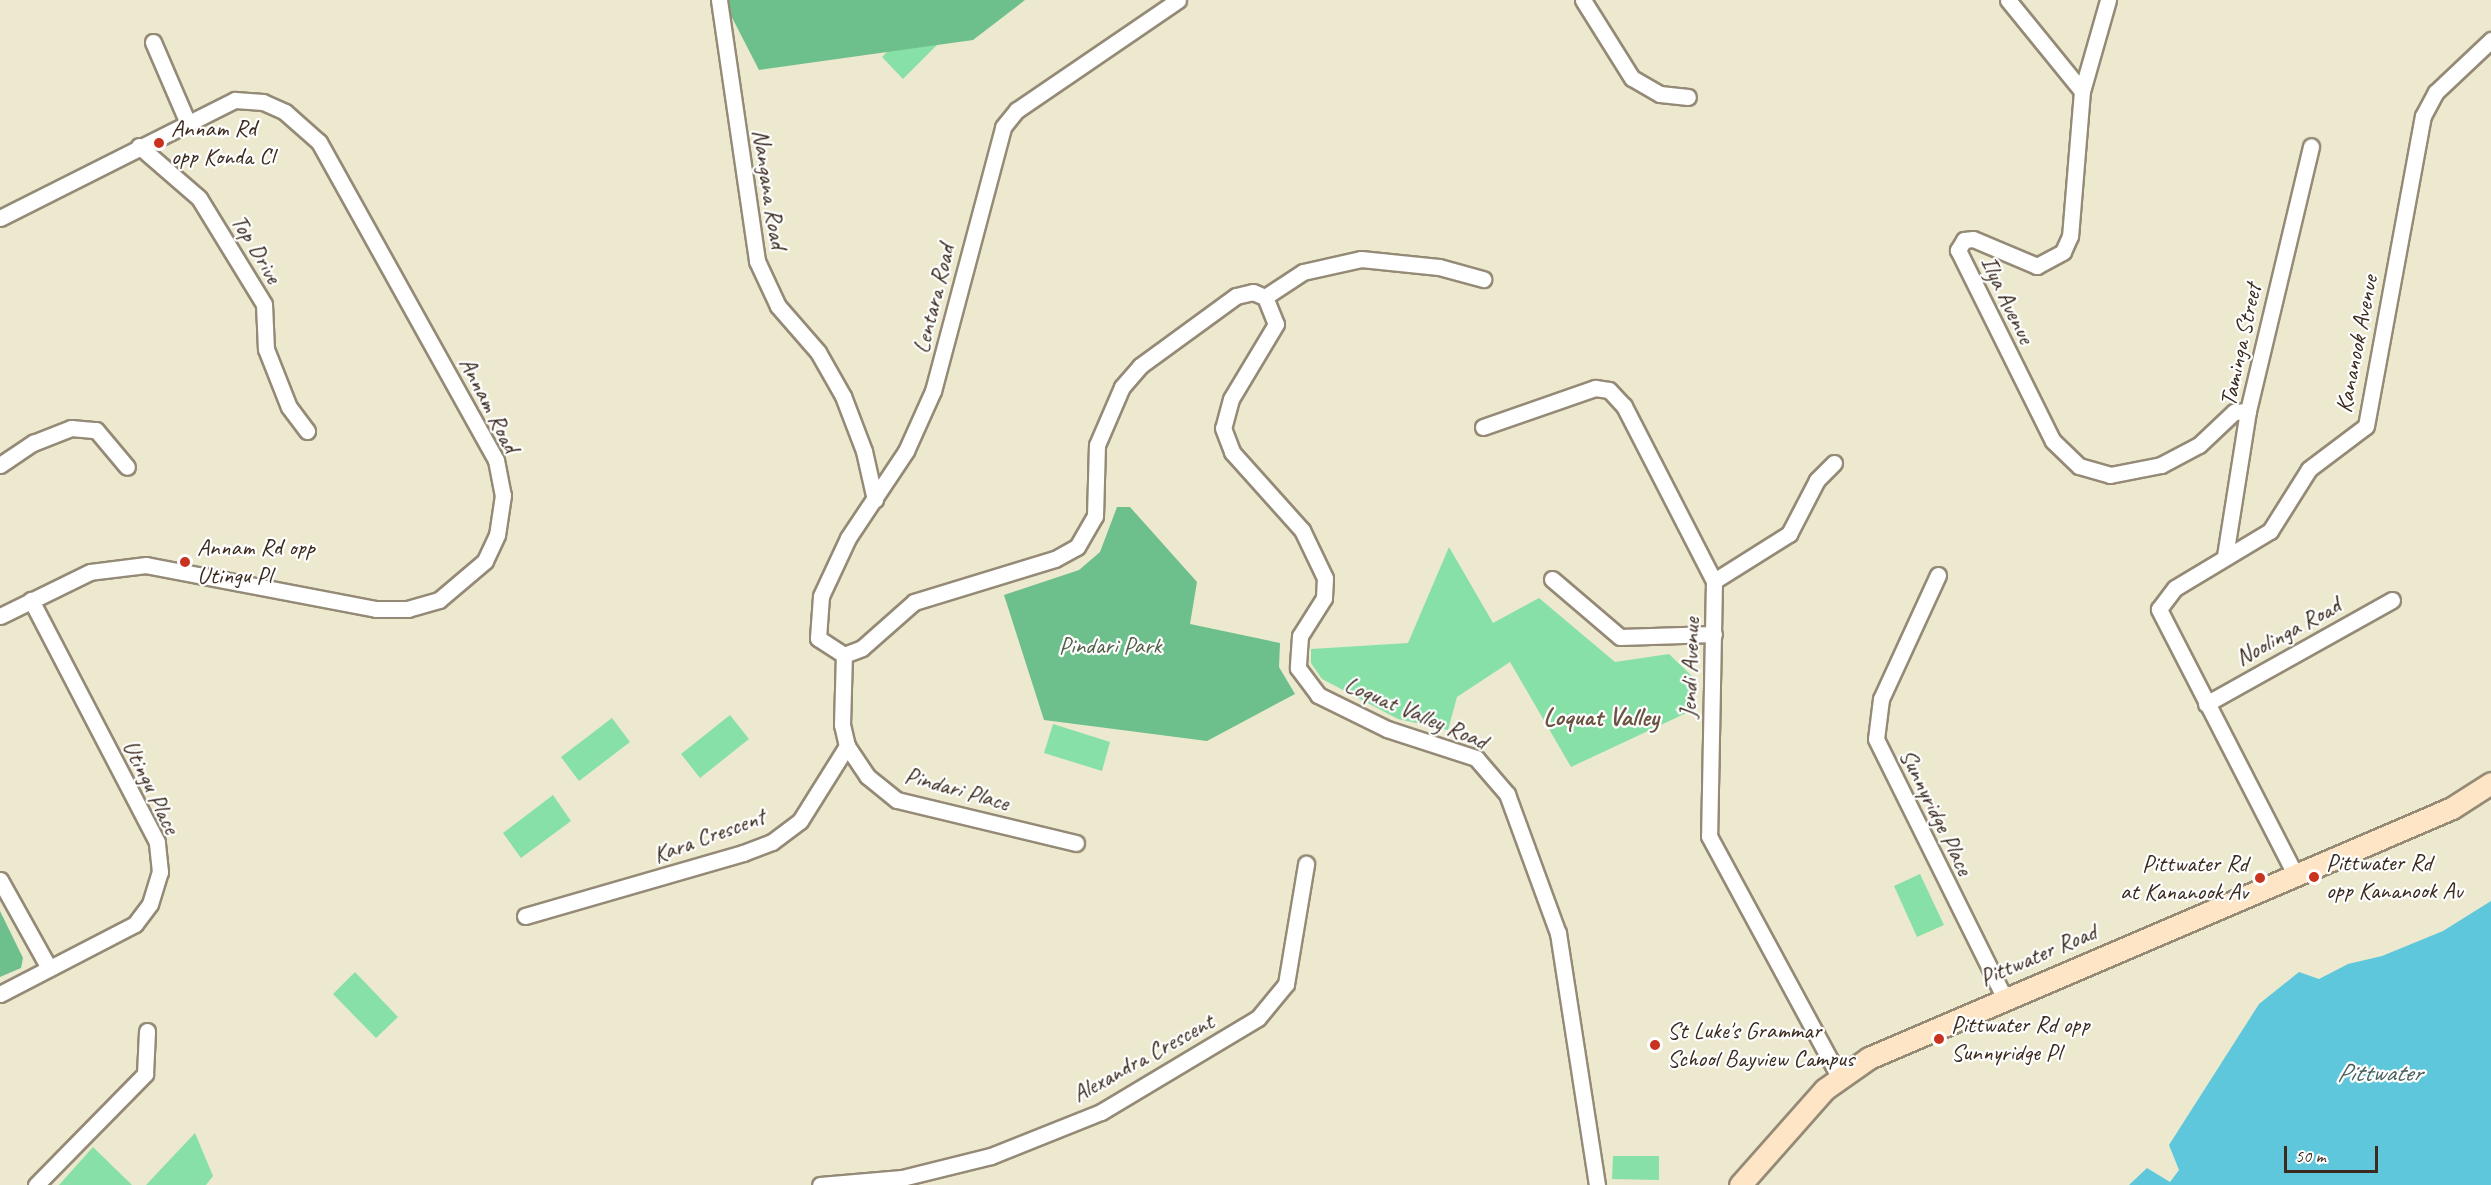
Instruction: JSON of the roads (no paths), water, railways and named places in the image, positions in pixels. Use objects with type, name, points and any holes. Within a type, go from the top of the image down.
[{"type":"main road","name":"Pittwater Road","points":[[1740,1185],[1839,1076],[2004,997],[2452,808],[2491,783]]},
{"type":"street","name":"Nangana Road","points":[[719,0],[757,261],[778,306],[818,352],[843,396],[875,500]]},
{"type":"street","name":"Lentara Road","points":[[844,655],[818,638],[816,612],[836,558],[906,451],[933,391],[1003,127],[1017,110],[1178,0]]},
{"type":"street","points":[[1583,0],[1632,78],[1660,94],[1688,97]]},
{"type":"street","points":[[2008,0],[2082,91]]},
{"type":"street","name":"Ilya Avenue","points":[[2108,0],[2082,91],[2070,236],[2063,252],[2037,266],[1973,239],[1959,244],[2020,378],[2060,449],[2079,466],[2098,473],[2124,474],[2161,465],[2199,445],[2234,412],[2248,411]]},
{"type":"street","name":"Kananook Avenue","points":[[2295,874],[2159,609],[2169,592],[2225,556],[2270,531],[2309,469],[2366,426],[2423,116],[2436,92],[2491,40]]},
{"type":"street","points":[[153,42],[187,121]]},
{"type":"street","name":"Annam Road","points":[[0,218],[187,121],[248,99],[285,112],[319,142],[496,460],[503,495],[498,536],[463,585],[439,600],[408,609],[376,609],[146,565],[90,572],[0,616]]},
{"type":"street","name":"Top Drive","points":[[139,146],[199,198],[264,304],[266,349],[289,407],[307,431]]},
{"type":"street","name":"Taminga Street","points":[[2225,556],[2248,411],[2311,146]]},
{"type":"street","points":[[847,746],[842,725],[844,655],[862,648],[914,602],[1056,560],[1077,547],[1095,516],[1097,445],[1122,387],[1140,366],[1236,296],[1253,292],[1265,297],[1303,272],[1361,259],[1439,267],[1484,279]]},
{"type":"street","name":"Loquat Valley Road","points":[[1265,297],[1274,308],[1276,324],[1231,399],[1223,428],[1232,452],[1302,530],[1325,578],[1324,598],[1300,636],[1298,668],[1318,695],[1377,724],[1476,758],[1507,794],[1558,933],[1597,1185]]},
{"type":"street","name":"Jendi Avenue","points":[[1483,427],[1595,388],[1609,390],[1624,406],[1714,581],[1709,836],[1839,1076]]},
{"type":"street","points":[[0,465],[33,443],[71,428],[96,430],[127,467]]},
{"type":"street","points":[[1714,581],[1789,534],[1817,480],[1834,463]]},
{"type":"street","name":"Sunnyridge Place","points":[[1938,575],[1881,699],[1876,739],[2004,997]]},
{"type":"street","points":[[1552,579],[1620,637],[1714,634]]},
{"type":"street","name":"Utingu Place","points":[[0,993],[135,924],[150,904],[160,872],[157,842],[32,600]]},
{"type":"street","name":"Noolinga Road","points":[[2206,704],[2392,600]]},
{"type":"street","name":"Pindari Place","points":[[847,746],[867,776],[897,800],[1076,843]]},
{"type":"street","name":"Kara Crescent","points":[[525,916],[772,842],[815,803],[847,746]]},
{"type":"street","name":"Alexandra Crescent","points":[[820,1185],[902,1178],[991,1156],[1101,1112],[1258,1018],[1286,984],[1306,864]]},
{"type":"street","points":[[0,880],[49,968]]},
{"type":"street","points":[[36,1185],[145,1074],[147,1031]]},
{"type":"water","name":"Pittwater","points":[[2491,901],[2491,1185],[2129,1185],[2147,1168],[2170,1182],[2179,1170],[2169,1145],[2259,1004],[2299,972],[2319,979],[2348,964],[2382,956],[2443,931]]},
{"type":"place","name":"Annam Rd opp Konda Cl","points":[[159,143]]},
{"type":"place","name":"Annam Rd opp Utingu Pl","points":[[185,562]]},
{"type":"place","name":"Pittwater Rd opp Kananook Av","points":[[2314,877]]},
{"type":"place","name":"Pittwater Rd at Kananook Av","points":[[2260,878]]},
{"type":"place","name":"Pittwater Rd opp Sunnyridge Pl","points":[[1939,1039]]},
{"type":"place","name":"St Luke's Grammar School Bayview Campus","points":[[1655,1045]]},
{"type":"district","name":"Loquat Valley","points":[[1601,717]]},
{"type":"park label","name":"Pindari Park","points":[[1110,646]]}]
